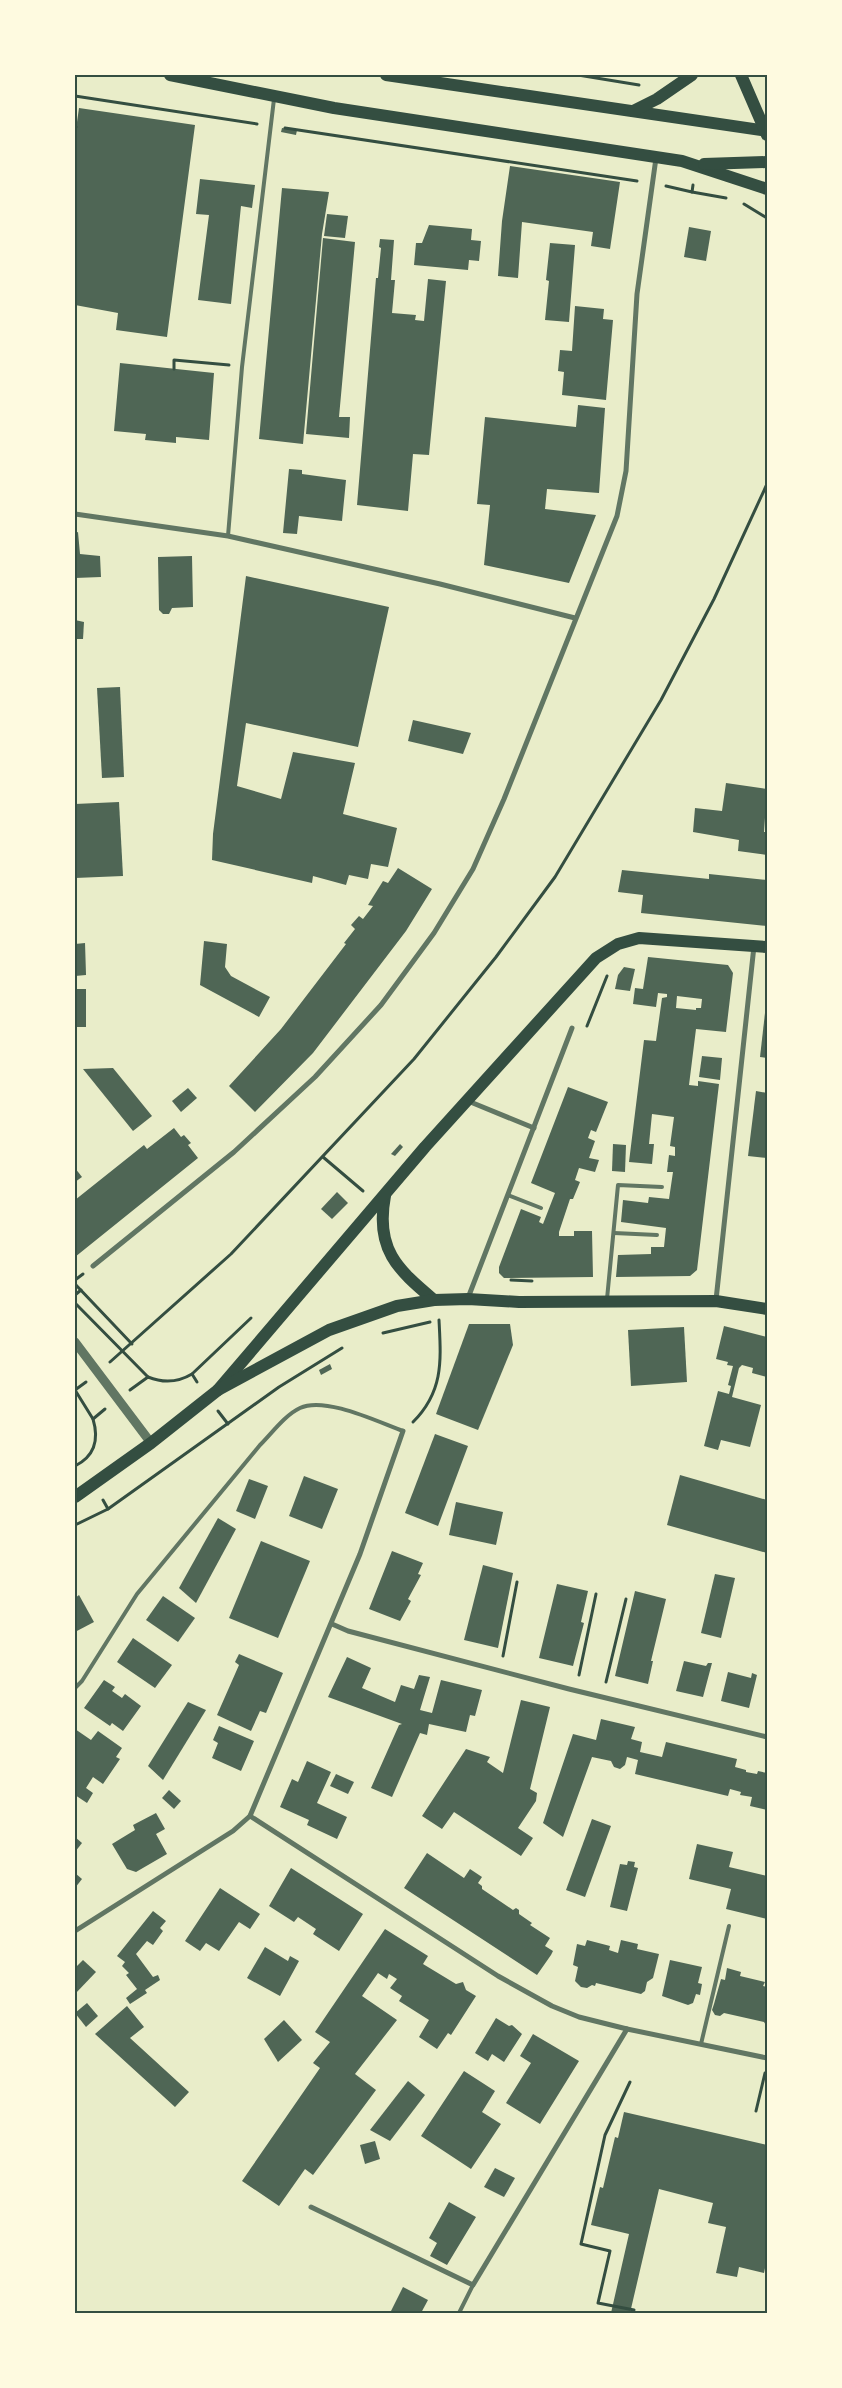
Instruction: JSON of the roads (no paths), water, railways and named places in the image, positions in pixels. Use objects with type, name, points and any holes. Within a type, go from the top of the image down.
[{"type":"main road","points":[[170,75],[334,108],[656,157],[696,165],[767,189]]},
{"type":"main road","points":[[386,75],[766,132]]},
{"type":"main road","points":[[634,111],[657,99],[692,75]]},
{"type":"main road","points":[[742,75],[766,132]]},
{"type":"main road","points":[[696,165],[767,162]]},
{"type":"main road","points":[[218,1390],[466,1100],[596,958],[618,944],[639,938],[767,947]]},
{"type":"main road","points":[[385,1196],[382,1214],[384,1230],[392,1258],[404,1275],[434,1300]]},
{"type":"main road","points":[[75,1497],[151,1443],[218,1390],[329,1330],[397,1306],[434,1300],[468,1299],[519,1302],[716,1301],[767,1309]]},
{"type":"street","points":[[93,1266],[234,1152],[315,1077],[387,997],[434,933],[473,869],[504,799],[617,516],[626,471],[637,294],[656,157]]},
{"type":"street","points":[[75,514],[228,536],[440,584],[575,618]]},
{"type":"street","points":[[716,1301],[754,946]]},
{"type":"street","points":[[468,1299],[572,1028]]},
{"type":"street","points":[[466,1100],[534,1128]]},
{"type":"street","points":[[75,1342],[151,1443]]},
{"type":"street","points":[[75,1931],[233,1831],[250,1816],[360,1554],[403,1431]]},
{"type":"street","points":[[332,1624],[348,1631],[576,1691],[767,1737]]},
{"type":"street","points":[[250,1816],[506,1980],[552,2006],[579,2017],[628,2029],[767,2058]]},
{"type":"street","points":[[311,2207],[472,2285],[628,2029]]},
{"type":"lane","points":[[228,536],[242,367],[274,97]]},
{"type":"lane","points":[[606,1301],[618,1185],[662,1187]]},
{"type":"lane","points":[[508,1195],[541,1208]]},
{"type":"lane","points":[[614,1233],[657,1236]]},
{"type":"lane","points":[[75,1688],[137,1594],[260,1445],[300,1408],[318,1405],[338,1409],[403,1431]]},
{"type":"lane","points":[[700,2044],[729,1926]]},
{"type":"lane","points":[[459,2313],[472,2285]]}]
